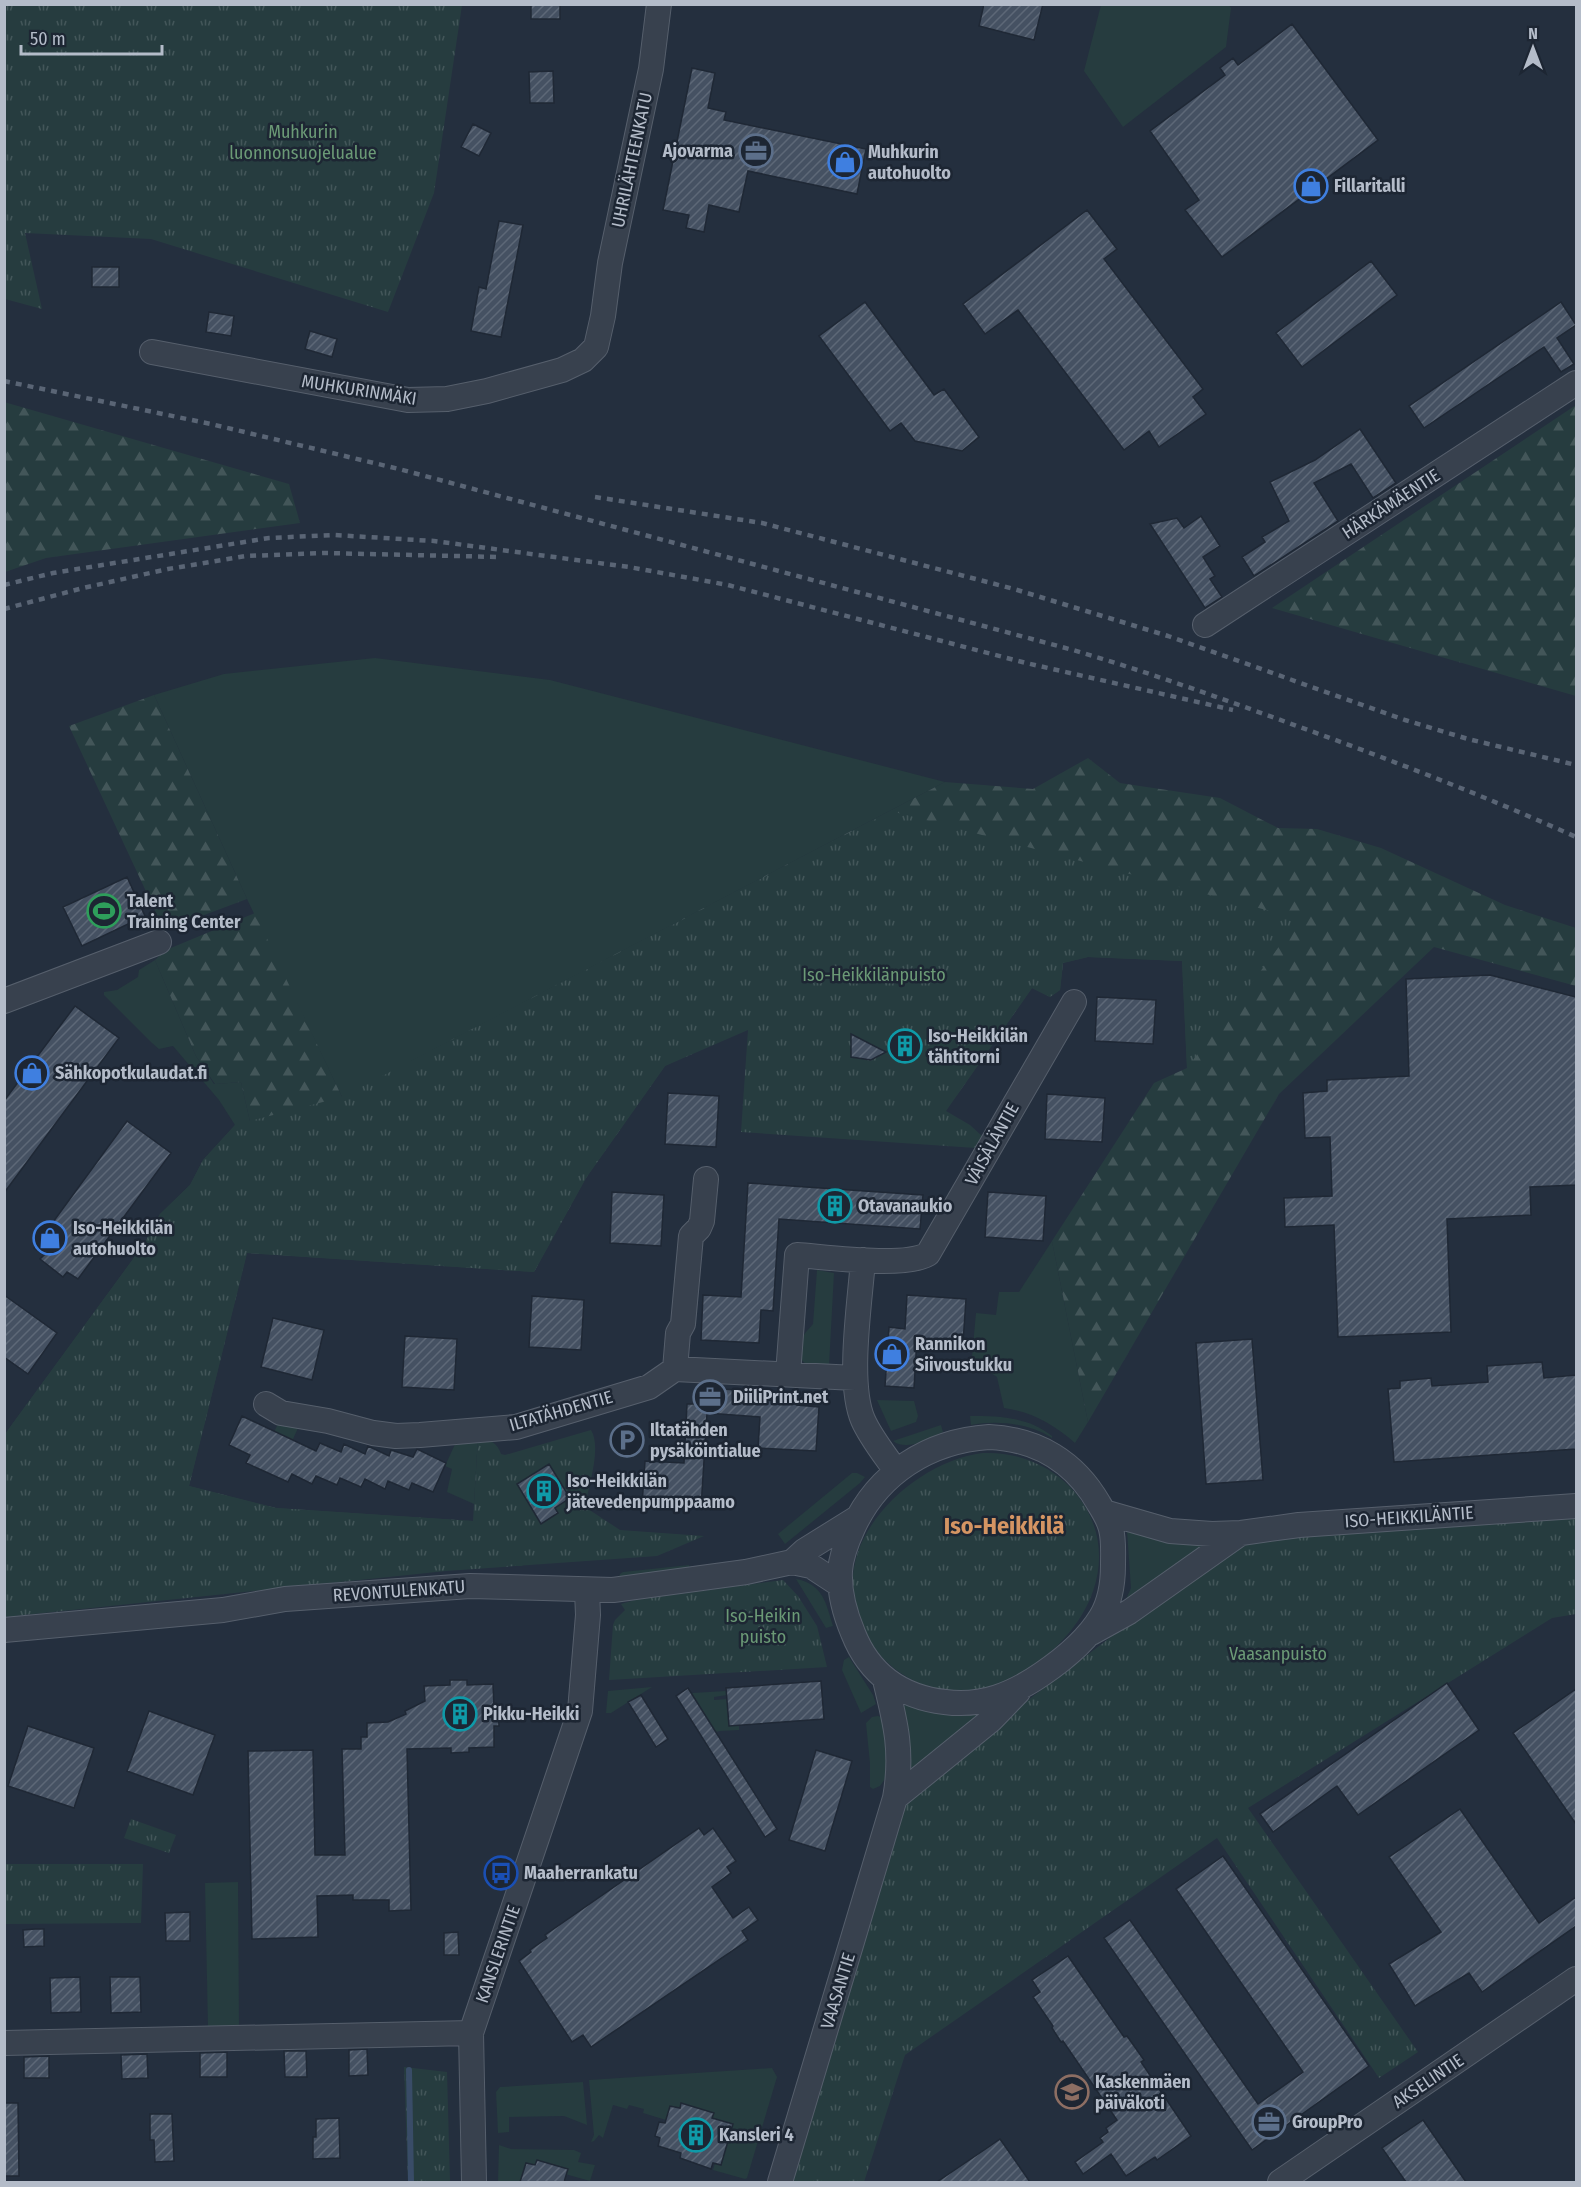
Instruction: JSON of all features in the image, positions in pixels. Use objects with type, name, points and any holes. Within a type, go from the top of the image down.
[{"type":"street","name":"UHRILÄHTEENKATU","points":[[603,316],[610,263],[651,69],[659,4]]},
{"type":"street","name":"MUHKURINMÄKI","points":[[152,352],[408,400],[447,399],[487,391],[562,370],[583,360],[596,347],[603,316]]},
{"type":"street","name":"HÄRKÄMÄENTIE","points":[[1205,625],[1576,382]]},
{"type":"street","points":[[4,1001],[159,942]]},
{"type":"street","name":"VÄISÄLÄNTIE","points":[[863,1260],[914,1259],[928,1254],[950,1220],[1074,1002]]},
{"type":"street","points":[[706,1179],[702,1221],[691,1236],[683,1324],[678,1333],[675,1369],[855,1378]]},
{"type":"street","points":[[788,1374],[796,1255],[863,1260],[855,1378],[857,1399],[863,1420],[896,1471]]},
{"type":"street","name":"ILTATÄHDENTIE","points":[[266,1404],[281,1413],[328,1421],[373,1433],[396,1436],[446,1434],[516,1427],[649,1387],[675,1369]]},
{"type":"street","points":[[895,1798],[991,1720],[1021,1689],[1060,1662],[1088,1634],[1101,1617],[1111,1587],[1113,1542],[1111,1529],[1104,1512],[1086,1485],[1064,1462],[1047,1450],[1015,1439],[989,1437],[939,1447],[918,1456],[896,1471],[872,1496],[857,1518],[843,1557],[840,1585],[846,1614],[861,1652],[885,1680],[912,1694],[945,1702],[980,1701],[1021,1689]]},
{"type":"street","name":"ISO-HEIKKILÄNTIE","points":[[1104,1512],[1170,1531],[1212,1534],[1241,1533],[1299,1525],[1576,1506]]},
{"type":"street","name":"REVONTULENKATU","points":[[4,1630],[223,1610],[285,1599],[470,1586],[613,1590],[746,1572],[792,1562],[804,1551],[857,1518]]},
{"type":"street","name":"ISO-HEIKKILÄNTIE","points":[[1088,1634],[1128,1612],[1241,1533]]},
{"type":"street","points":[[792,1562],[811,1566],[840,1585]]},
{"type":"street","name":"KANSLERINTIE","points":[[474,2182],[471,2033],[580,1711],[588,1615],[586,1591]]},
{"type":"street","name":"VAASANTIE","points":[[780,2182],[895,1798],[900,1771],[899,1754],[896,1724],[885,1680]]},
{"type":"street","name":"AKSELINTIE","points":[[1280,2182],[1576,1979]]},
{"type":"street","points":[[4,2043],[471,2033]]},
{"type":"green space","points":[[1228,4],[1231,8],[1226,47],[1123,127],[1084,71],[1101,5]]},
{"type":"green space","name":"Muhkurin luonnonsuojelualue","points":[[4,5],[462,5],[434,193],[388,312],[151,239],[25,233],[42,309],[5,299]]},
{"type":"green space","points":[[4,402],[289,484],[300,523],[46,558],[5,572]]},
{"type":"green space","points":[[1576,405],[1576,696],[1272,608]]},
{"type":"green space","points":[[375,658],[550,680],[945,782],[408,1063],[412,1099],[342,1097],[247,899],[154,695],[224,674]]},
{"type":"green space","points":[[154,695],[247,899],[164,930],[69,726]]},
{"type":"green space","name":"Iso-Heikkilänpuisto","points":[[1088,758],[1120,783],[1220,798],[1278,828],[1317,829],[1381,848],[1505,905],[1576,928],[1576,986],[1434,947],[1279,1094],[1088,1422],[1052,1241],[1154,1083],[1187,1068],[1182,961],[1088,957],[1063,963],[1060,990],[1050,997],[1032,988],[957,1095],[749,1024],[665,1066],[586,1178],[534,1272],[247,1253],[189,1486],[276,1508],[473,1521],[523,1566],[237,1563],[90,1384],[252,1130],[241,1082],[215,1084],[196,1056],[155,960],[166,950],[255,913],[342,1097],[373,1122],[407,1063],[945,782],[1033,789]]},
{"type":"green space","name":"Iso-Heikkilänpuisto","points":[[891,811],[1300,919],[1187,1068],[1182,961],[1088,957],[1063,963],[1060,990],[1050,997],[1032,988],[946,1111],[970,1125],[983,1137],[976,1148],[741,1132],[748,1030],[665,1066],[586,1178],[534,1272],[247,1253],[189,1486],[276,1508],[473,1521],[478,1437],[493,1442],[501,1454],[505,1455],[591,1430],[595,1457],[585,1507],[620,1530],[704,1536],[657,1556],[446,1571],[5,1617],[5,1434],[144,1244],[160,1214],[190,1185],[203,1160],[235,1125],[342,1097]]},
{"type":"green space","points":[[155,960],[196,1056],[214,1084],[241,1082],[252,1130],[5,1434],[144,1244],[160,1214],[190,1185],[203,1160],[235,1125],[219,1100],[173,1046],[159,1049],[104,995],[104,992],[117,990],[138,977],[139,970]]},
{"type":"green space","points":[[1052,1241],[1088,1422],[1075,1443],[1042,1420],[1024,1412],[1004,1408],[997,1377],[975,1363],[972,1357],[976,1313],[996,1315],[999,1292],[1019,1292]]},
{"type":"green space","points":[[817,1270],[834,1273],[829,1366],[806,1364],[799,1358],[800,1339],[813,1324]]},
{"type":"green space","points":[[877,1400],[914,1401],[918,1416],[916,1422],[891,1431]]},
{"type":"green space","points":[[970,1416],[1003,1417],[1024,1421],[1043,1430],[1052,1438],[1033,1429],[1013,1424],[971,1425]]},
{"type":"green space","points":[[278,1424],[298,1428],[289,1448],[270,1440]]},
{"type":"green space","points":[[941,1425],[943,1432],[918,1443],[905,1445],[893,1441]]},
{"type":"green space","points":[[478,1437],[474,1504],[447,1492],[452,1469],[445,1466],[457,1440]]},
{"type":"green space","points":[[983,1453],[1010,1455],[1035,1463],[1057,1476],[1076,1493],[1089,1514],[1097,1538],[1099,1564],[1093,1591],[1084,1612],[1063,1639],[1038,1662],[1012,1678],[984,1689],[964,1692],[938,1689],[914,1680],[892,1667],[875,1649],[862,1627],[854,1604],[853,1578],[858,1552],[866,1534],[892,1501],[908,1486],[944,1464]]},
{"type":"green space","points":[[852,1473],[865,1477],[785,1544],[778,1534]]},
{"type":"green space","name":"Vaasanpuisto","points":[[1573,1516],[1576,1520],[1576,1614],[1552,1618],[1248,1808],[1418,2052],[1379,2078],[1217,1838],[905,2055],[864,2182],[791,2182],[901,1809],[948,1761],[1220,1554],[1240,1545],[1260,1540]]},
{"type":"green space","points":[[1127,1531],[1135,1531],[1169,1542],[1212,1541],[1123,1606],[1131,1588]]},
{"type":"green space","points":[[689,1565],[690,1571],[619,1579],[623,1572]]},
{"type":"green space","points":[[796,1579],[818,1590],[825,1602],[833,1626],[826,1628]]},
{"type":"green space","name":"Iso-Heikin puisto","points":[[783,1580],[798,1596],[817,1626],[827,1667],[609,1680],[613,1625],[625,1610],[621,1604],[635,1600]]},
{"type":"green space","points":[[849,1657],[873,1695],[876,1704],[861,1713],[842,1670],[844,1660]]},
{"type":"green space","points":[[652,1687],[611,1713],[606,1713],[608,1691]]},
{"type":"green space","points":[[726,1691],[727,1695],[714,1697],[714,1700],[727,1699],[729,1725],[739,1725],[739,1730],[720,1731],[706,1735],[713,1728],[692,1693]]},
{"type":"green space","points":[[903,1706],[947,1714],[989,1713],[909,1777]]},
{"type":"green space","points":[[872,1717],[883,1718],[885,1725],[889,1773],[880,1786],[873,1789],[870,1787],[866,1723]]},
{"type":"green space","points":[[131,1819],[176,1835],[169,1853],[124,1838]]},
{"type":"green space","points":[[5,1864],[143,1864],[141,1923],[5,1924]]},
{"type":"green space","points":[[238,1882],[239,2027],[208,2028],[205,1883]]},
{"type":"green space","points":[[404,2067],[447,2072],[450,2182],[408,2182]]},
{"type":"green space","points":[[772,2068],[777,2077],[745,2179],[713,2170],[715,2163],[721,2165],[733,2124],[670,2106],[666,2120],[643,2113],[644,2109],[629,2105],[627,2109],[613,2105],[603,2138],[599,2135],[591,2142],[594,2135],[589,2080]]},
{"type":"green space","points":[[583,2082],[587,2125],[564,2116],[509,2117],[509,2132],[498,2133],[496,2092],[500,2087]]},
{"type":"green space","points":[[499,2145],[511,2149],[574,2150],[581,2153],[578,2162],[595,2165],[590,2181],[526,2163],[520,2182],[498,2182]]},
{"type":"building","points":[[531,4],[560,4],[560,19],[531,19]]},
{"type":"building","points":[[984,4],[1043,4],[1034,40],[979,26]]},
{"type":"building","points":[[1292,24],[1378,140],[1222,257],[1185,210],[1199,200],[1150,131],[1225,75],[1220,68],[1233,58],[1238,65]]},
{"type":"building","points":[[692,68],[715,73],[708,108],[726,112],[724,120],[866,149],[857,194],[748,171],[739,212],[709,205],[704,232],[686,228],[689,215],[663,210]]},
{"type":"building","points":[[553,71],[554,103],[530,103],[529,72]]},
{"type":"building","points":[[473,124],[491,133],[479,156],[461,147]]},
{"type":"building","points":[[1087,210],[1117,249],[1104,259],[1203,389],[1193,397],[1206,414],[1159,447],[1149,431],[1124,450],[1018,310],[985,334],[963,304]]},
{"type":"building","points":[[499,221],[523,225],[501,337],[471,331],[479,287],[486,289]]},
{"type":"building","points":[[1371,261],[1397,295],[1302,367],[1276,333]]},
{"type":"building","points":[[92,267],[119,267],[119,287],[92,287]]},
{"type":"building","points":[[865,302],[934,395],[944,389],[979,437],[962,451],[915,441],[901,423],[890,431],[819,336]]},
{"type":"building","points":[[1561,302],[1576,325],[1557,338],[1574,364],[1561,372],[1544,347],[1424,428],[1409,406]]},
{"type":"building","points":[[209,312],[234,316],[231,336],[206,332]]},
{"type":"building","points":[[310,331],[337,339],[332,357],[305,349]]},
{"type":"building","points":[[1360,429],[1396,483],[1373,498],[1351,464],[1314,483],[1338,521],[1254,576],[1242,557],[1265,542],[1262,537],[1289,521],[1270,482],[1315,460]]},
{"type":"building","points":[[1201,516],[1220,546],[1203,557],[1215,576],[1210,579],[1222,597],[1205,608],[1150,524],[1177,518],[1184,528]]},
{"type":"building","name":"Talent Training Center","points":[[127,877],[145,916],[82,946],[63,907]]},
{"type":"building","points":[[1490,975],[1576,997],[1576,1185],[1530,1187],[1531,1215],[1447,1219],[1451,1332],[1338,1337],[1334,1225],[1285,1227],[1284,1198],[1332,1196],[1330,1137],[1305,1138],[1303,1093],[1327,1091],[1327,1080],[1409,1076],[1406,979]]},
{"type":"building","points":[[1097,997],[1156,1000],[1153,1044],[1095,1041]]},
{"type":"building","points":[[75,1006],[119,1038],[4,1193],[4,1101]]},
{"type":"building","points":[[851,1034],[886,1052],[871,1060],[851,1057]]},
{"type":"building","points":[[896,1036],[914,1046],[916,1052],[912,1059],[905,1060],[896,1056]]},
{"type":"building","points":[[668,1093],[719,1096],[716,1147],[665,1144]]},
{"type":"building","points":[[1047,1094],[1105,1098],[1102,1142],[1045,1139]]},
{"type":"building","points":[[127,1121],[171,1153],[78,1279],[67,1272],[63,1277],[40,1259],[44,1255],[34,1248]]},
{"type":"building","points":[[748,1183],[923,1195],[920,1229],[779,1219],[773,1311],[761,1310],[759,1343],[701,1340],[703,1295],[741,1297]]},
{"type":"building","points":[[612,1192],[664,1195],[661,1246],[610,1243]]},
{"type":"building","points":[[988,1192],[1046,1196],[1043,1241],[985,1237]]},
{"type":"building","points":[[4,1295],[57,1333],[28,1374],[4,1357]]},
{"type":"building","points":[[907,1295],[966,1299],[963,1343],[917,1339],[914,1388],[885,1386],[889,1327],[905,1329]]},
{"type":"building","points":[[532,1296],[584,1300],[581,1350],[529,1347]]},
{"type":"building","points":[[273,1318],[324,1330],[312,1380],[261,1367]]},
{"type":"building","points":[[405,1336],[457,1339],[454,1390],[402,1387]]},
{"type":"building","points":[[1252,1339],[1263,1480],[1206,1484],[1196,1343]]},
{"type":"building","points":[[1542,1362],[1544,1378],[1576,1375],[1576,1449],[1394,1462],[1388,1389],[1400,1388],[1400,1381],[1431,1378],[1432,1386],[1488,1382],[1487,1366]]},
{"type":"building","points":[[697,1387],[762,1392],[762,1395],[797,1398],[797,1405],[819,1407],[816,1451],[758,1448],[760,1417],[707,1413],[701,1508],[642,1505],[645,1461],[684,1463],[687,1404],[696,1404]]},
{"type":"building","points":[[242,1416],[316,1451],[320,1443],[341,1452],[344,1444],[365,1454],[368,1446],[389,1456],[391,1450],[413,1457],[417,1449],[446,1463],[433,1492],[412,1483],[409,1490],[388,1481],[385,1489],[365,1479],[361,1487],[340,1478],[337,1485],[316,1476],[312,1484],[292,1474],[288,1482],[246,1463],[250,1455],[229,1445]]},
{"type":"building","name":"Iso-Heikkilän jätevedenpumppaamo","points":[[549,1464],[570,1498],[555,1508],[558,1513],[541,1524],[517,1484]]},
{"type":"building","points":[[450,1680],[467,1680],[467,1685],[493,1684],[494,1707],[498,1707],[499,1726],[494,1726],[494,1747],[469,1748],[469,1752],[451,1753],[451,1748],[407,1749],[411,1910],[389,1911],[389,1900],[353,1900],[353,1895],[317,1896],[318,1937],[252,1939],[248,1751],[313,1750],[315,1855],[345,1855],[342,1749],[361,1749],[361,1737],[367,1737],[367,1723],[388,1722],[406,1714],[405,1711],[425,1701],[424,1686],[450,1685]]},
{"type":"building","points":[[821,1681],[824,1719],[729,1726],[726,1688]]},
{"type":"building","points":[[1447,1683],[1479,1730],[1358,1815],[1337,1786],[1273,1832],[1260,1814]]},
{"type":"building","points":[[688,1688],[777,1829],[765,1837],[676,1696]]},
{"type":"building","points":[[1576,1689],[1576,1824],[1513,1733]]},
{"type":"building","points":[[641,1695],[668,1739],[656,1747],[628,1702]]},
{"type":"building","points":[[149,1711],[215,1735],[193,1795],[127,1771]]},
{"type":"building","points":[[28,1726],[94,1748],[74,1808],[8,1786]]},
{"type":"building","points":[[816,1750],[852,1761],[825,1851],[789,1840]]},
{"type":"building","points":[[1460,1809],[1539,1923],[1576,1897],[1576,1926],[1482,1992],[1469,1973],[1415,2006],[1389,1964],[1441,1932],[1389,1857]]},
{"type":"building","points":[[699,1828],[704,1835],[713,1828],[736,1861],[727,1867],[731,1873],[712,1887],[733,1918],[749,1907],[758,1920],[742,1931],[748,1940],[591,2047],[583,2035],[572,2042],[519,1961],[547,1938],[545,1935]]},
{"type":"building","points":[[1223,1856],[1369,2066],[1252,2150],[1104,1938],[1130,1920],[1258,2104],[1303,2072],[1176,1889]]},
{"type":"building","points":[[190,1912],[190,1941],[166,1941],[165,1913]]},
{"type":"building","points":[[44,1929],[44,1946],[24,1947],[23,1930]]},
{"type":"building","points":[[458,1932],[459,1955],[444,1955],[444,1933]]},
{"type":"building","points":[[1068,1956],[1124,2037],[1127,2036],[1144,2060],[1141,2062],[1191,2136],[1157,2160],[1155,2157],[1126,2176],[1111,2154],[1083,2174],[1075,2162],[1103,2142],[1100,2138],[1108,2132],[1106,2128],[1117,2120],[1063,2041],[1061,2042],[1033,1997],[1040,1992],[1032,1980]]},
{"type":"building","points":[[80,1977],[81,2012],[51,2013],[50,1978]]},
{"type":"building","points":[[110,1977],[140,1977],[141,2012],[111,2013]]},
{"type":"building","points":[[367,2049],[368,2075],[349,2076],[349,2050]]},
{"type":"building","points":[[284,2051],[306,2051],[307,2077],[285,2077]]},
{"type":"building","points":[[227,2052],[227,2077],[200,2077],[200,2053]]},
{"type":"building","points":[[147,2054],[148,2078],[122,2079],[121,2055]]},
{"type":"building","points":[[49,2056],[49,2078],[24,2078],[24,2057]]},
{"type":"building","points":[[4,2103],[18,2103],[19,2176],[4,2176]]},
{"type":"building","name":"Kansleri 4","points":[[681,2103],[714,2113],[712,2118],[733,2124],[721,2165],[713,2163],[711,2169],[680,2158],[681,2153],[658,2146],[660,2138],[655,2136],[659,2122],[665,2123],[670,2106],[680,2108]]},
{"type":"building","points":[[150,2114],[172,2114],[174,2161],[155,2162],[154,2140],[150,2140]]},
{"type":"building","points":[[339,2118],[340,2158],[313,2159],[316,2119]]},
{"type":"building","points":[[1423,2120],[1466,2182],[1406,2182],[1382,2148]]},
{"type":"building","points":[[1000,2139],[1030,2182],[937,2182],[990,2146]]},
{"type":"building","points":[[537,2160],[568,2169],[564,2182],[520,2182],[526,2163],[535,2165]]},
{"type":"waterway","points":[[409,2070],[411,2182]]},
{"type":"railway","points":[[4,381],[211,424],[399,469],[1073,650],[1185,686],[1367,752],[1473,793],[1576,837]]},
{"type":"railway","points":[[595,497],[762,523],[1014,589],[1168,636],[1405,720],[1468,739],[1576,765]]},
{"type":"railway","points":[[4,585],[53,573],[269,538],[334,535],[434,541],[629,567],[728,585],[1026,663],[1233,710]]},
{"type":"railway","points":[[4,609],[168,569],[246,556],[324,553],[500,557]]},
{"type":"place","name":"Ajovarma","points":[[756,151]]},
{"type":"place","name":"Muhkurin autohuolto","points":[[845,162]]},
{"type":"place","name":"Fillaritalli","points":[[1311,186]]},
{"type":"place","name":"Talent Training Center","points":[[104,911]]},
{"type":"place","name":"Iso-Heikkilän tähtitorni","points":[[905,1046]]},
{"type":"place","name":"Sähkopotkulaudat.fi","points":[[32,1073]]},
{"type":"place","name":"Otavanaukio","points":[[835,1206]]},
{"type":"place","name":"Iso-Heikkilän autohuolto","points":[[50,1238]]},
{"type":"place","name":"Rannikon Siivoustukku","points":[[892,1354]]},
{"type":"place","name":"DiiliPrint.net","points":[[710,1397]]},
{"type":"place","name":"Iltatähden pysäköintialue","points":[[627,1440]]},
{"type":"place","name":"Iso-Heikkilän jätevedenpumppaamo","points":[[544,1491]]},
{"type":"place","name":"Pikku-Heikki","points":[[460,1714]]},
{"type":"place","name":"Maaherrankatu","points":[[501,1873]]},
{"type":"place","name":"Kaskenmäen päiväkoti","points":[[1072,2092]]},
{"type":"place","name":"GroupPro","points":[[1269,2122]]},
{"type":"place","name":"Kansleri 4","points":[[696,2135]]},
{"type":"district","name":"Iso-Heikkilä","points":[[1004,1526]]}]
